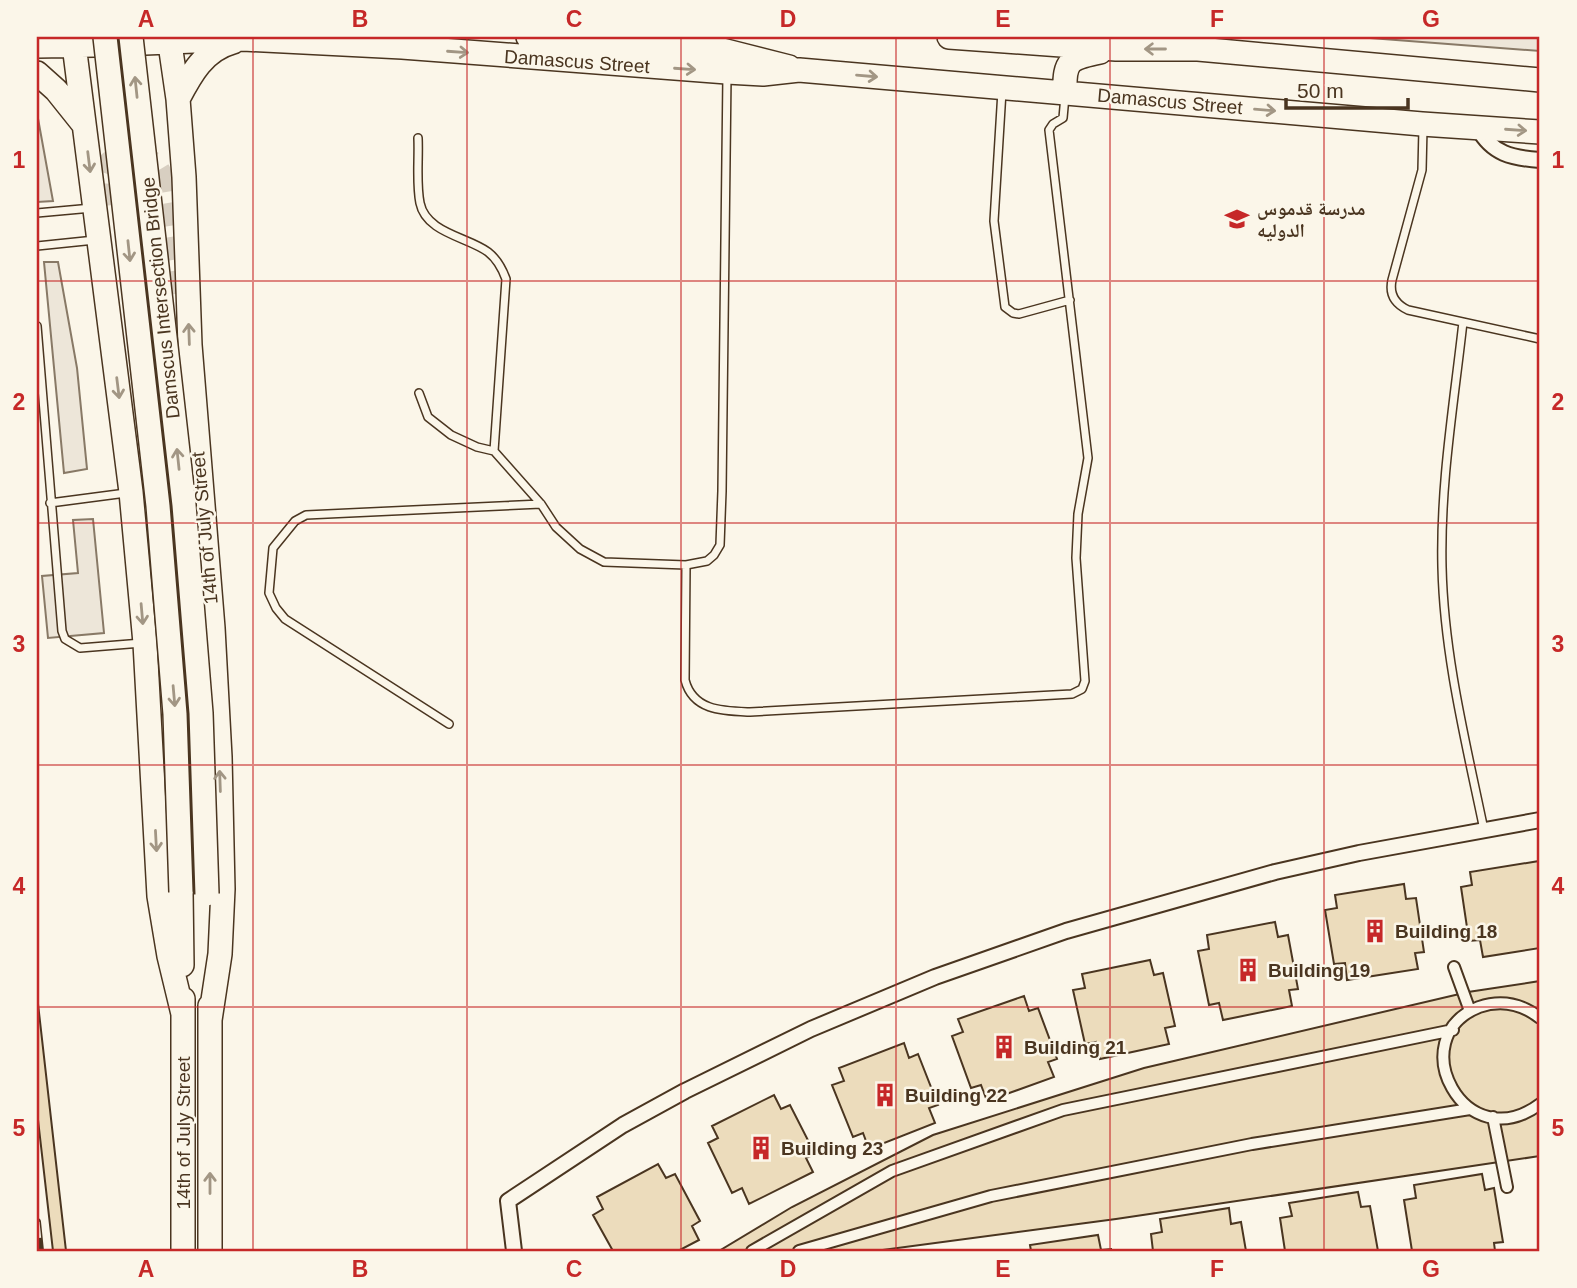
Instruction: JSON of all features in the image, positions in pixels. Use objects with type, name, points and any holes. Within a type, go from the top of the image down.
[{"type":"main road","name":"Damascus Street","points":[[528,37],[722,50],[799,70]]},
{"type":"main road","points":[[949,37],[1116,49]]},
{"type":"main road","name":"14th of July Street","points":[[170,39],[184,177],[190,345],[213,628],[220,757],[223,889],[220,954],[210,1020]]},
{"type":"main road","name":"Damascus Street","points":[[138,40],[243,39],[402,47],[727,72],[763,74],[799,70],[1540,132]]},
{"type":"main road","points":[[178,99],[197,66],[209,54],[225,44],[243,39]]},
{"type":"main road","name":"Damscus Intersection Bridge","points":[[138,40],[184,505],[201,713],[207,894]]},
{"type":"main road","points":[[37,46],[87,41]]},
{"type":"main road","name":"14th of July Street","points":[[87,41],[84,126],[131,492],[145,643],[159,895],[169,956],[183,1014]]},
{"type":"main road","name":"Damscus Intersection Bridge","points":[[87,41],[159,520],[175,714],[181,892]]},
{"type":"main road","points":[[1065,92],[1066,70],[1077,57],[1116,49],[1200,43],[1540,80]]},
{"type":"main road","points":[[37,73],[56,90],[84,126]]},
{"type":"main road","name":"14th of July Street","points":[[181,892],[183,1251]]},
{"type":"main road","name":"14th of July Street","points":[[207,894],[210,1251]]},
{"type":"street","points":[[1478,128],[1489,144],[1504,155],[1540,160]]},
{"type":"street","points":[[514,1251],[508,1201],[623,1125],[685,1091],[778,1044],[873,1002],[1066,931],[1235,882],[1325,860],[1540,820]]},
{"type":"street","points":[[1454,967],[1470,1011]]},
{"type":"street","points":[[1540,1018],[1527,1009],[1508,1003],[1489,1004],[1470,1011],[1452,1030],[1446,1041],[1443,1061],[1447,1080],[1456,1097],[1470,1109],[1505,1119],[1523,1115],[1540,1104]]},
{"type":"street","points":[[752,1251],[892,1171],[1063,1110],[1452,1030]]},
{"type":"street","points":[[799,1251],[991,1196],[1252,1144],[1470,1109]]},
{"type":"street","points":[[1493,1117],[1507,1187]]},
{"type":"lane","points":[[419,393],[428,417],[451,435],[477,447],[494,451],[541,504],[556,527],[580,550],[604,562],[686,565],[707,561],[714,555],[720,545],[727,72]]},
{"type":"lane","points":[[1002,87],[995,221],[1005,307],[1020,314],[1070,300]]},
{"type":"lane","points":[[686,565],[685,680],[691,696],[711,709],[750,712],[1079,692],[1085,681],[1076,536],[1088,458],[1049,130],[1064,116],[1065,92]]},
{"type":"lane","points":[[1422,124],[1422,170],[1392,280],[1391,292],[1397,303],[1408,310],[1540,339]]},
{"type":"lane","points":[[418,138],[420,205],[429,220],[453,236],[491,254],[506,279],[494,451]]},
{"type":"lane","points":[[37,213],[94,208]]},
{"type":"lane","points":[[37,246],[99,240]]},
{"type":"lane","points":[[1463,322],[1443,492],[1442,567],[1453,680],[1484,830]]},
{"type":"lane","points":[[37,326],[50,503],[65,639],[80,648],[145,643]]},
{"type":"lane","points":[[50,503],[131,492]]},
{"type":"lane","points":[[449,724],[285,619],[268,593],[273,548],[295,521],[306,515],[541,504]]},
{"type":"shaded area","points":[[1357,37],[1540,37],[1540,51]]},
{"type":"shaded area","points":[[37,113],[53,201],[37,202]]},
{"type":"shaded area","points":[[44,262],[58,262],[77,368],[87,469],[64,473]]},
{"type":"shaded area","points":[[93,519],[104,633],[48,638],[42,576],[78,573],[73,520]]},
{"type":"building","points":[[1539,861],[1540,948],[1483,957],[1480,940],[1469,941],[1461,887],[1472,885],[1470,872]]},
{"type":"building","name":"Building 18","points":[[1404,884],[1406,899],[1416,898],[1424,952],[1415,953],[1418,969],[1347,980],[1345,963],[1334,964],[1325,910],[1337,908],[1335,895]]},
{"type":"building","name":"Building 19","points":[[1275,922],[1278,937],[1288,935],[1298,989],[1289,990],[1292,1006],[1223,1020],[1219,1003],[1209,1005],[1198,951],[1209,949],[1207,935]]},
{"type":"building","points":[[1150,960],[1154,975],[1163,973],[1175,1026],[1165,1028],[1169,1044],[1100,1059],[1096,1042],[1085,1044],[1073,990],[1085,988],[1082,974]]},
{"type":"building","points":[[1540,981],[1540,1156],[1116,1219],[875,1251],[719,1251],[792,1207],[933,1135],[1144,1068],[1468,992]]},
{"type":"building","points":[[37,995],[66,1251],[53,1251],[37,1111]]},
{"type":"building","name":"Building 21","points":[[1024,996],[1029,1011],[1038,1008],[1057,1059],[1048,1062],[1054,1077],[987,1101],[981,1085],[971,1088],[952,1036],[963,1032],[958,1019]]},
{"type":"building","name":"Building 22","points":[[904,1043],[909,1058],[918,1054],[938,1105],[929,1108],[935,1123],[869,1149],[863,1133],[853,1137],[832,1085],[844,1081],[839,1068]]},
{"type":"building","name":"Building 23","points":[[774,1095],[781,1109],[790,1105],[815,1154],[806,1158],[813,1172],[749,1204],[742,1188],[732,1193],[708,1143],[718,1138],[712,1126]]},
{"type":"building","points":[[658,1164],[666,1178],[675,1174],[700,1221],[692,1226],[699,1240],[678,1251],[613,1251],[593,1215],[603,1209],[597,1197]]},
{"type":"building","points":[[1482,1174],[1485,1190],[1494,1188],[1503,1242],[1494,1243],[1495,1251],[1412,1251],[1404,1200],[1416,1198],[1414,1185]]},
{"type":"building","points":[[1358,1192],[1361,1207],[1370,1206],[1378,1251],[1285,1251],[1280,1218],[1292,1216],[1289,1203]]},
{"type":"building","points":[[1229,1208],[1231,1224],[1241,1222],[1246,1251],[1153,1251],[1151,1234],[1162,1232],[1160,1219]]},
{"type":"building","points":[[1098,1235],[1101,1250],[1111,1251],[1031,1251],[1030,1245]]},
{"type":"tunnel","points":[[102,206],[103,172],[116,158],[124,155],[141,156],[156,167],[161,175],[182,304]]},
{"type":"railway","points":[[37,1222],[40,1251]]},
{"type":"place","name":"مدرسة قدموس الدوليه","points":[[1237,219]]},
{"type":"place","name":"Building 18","points":[[1375,931]]},
{"type":"place","name":"Building 19","points":[[1248,970]]},
{"type":"place","name":"Building 21","points":[[1004,1047]]},
{"type":"place","name":"Building 22","points":[[885,1095]]},
{"type":"place","name":"Building 23","points":[[761,1148]]}]
